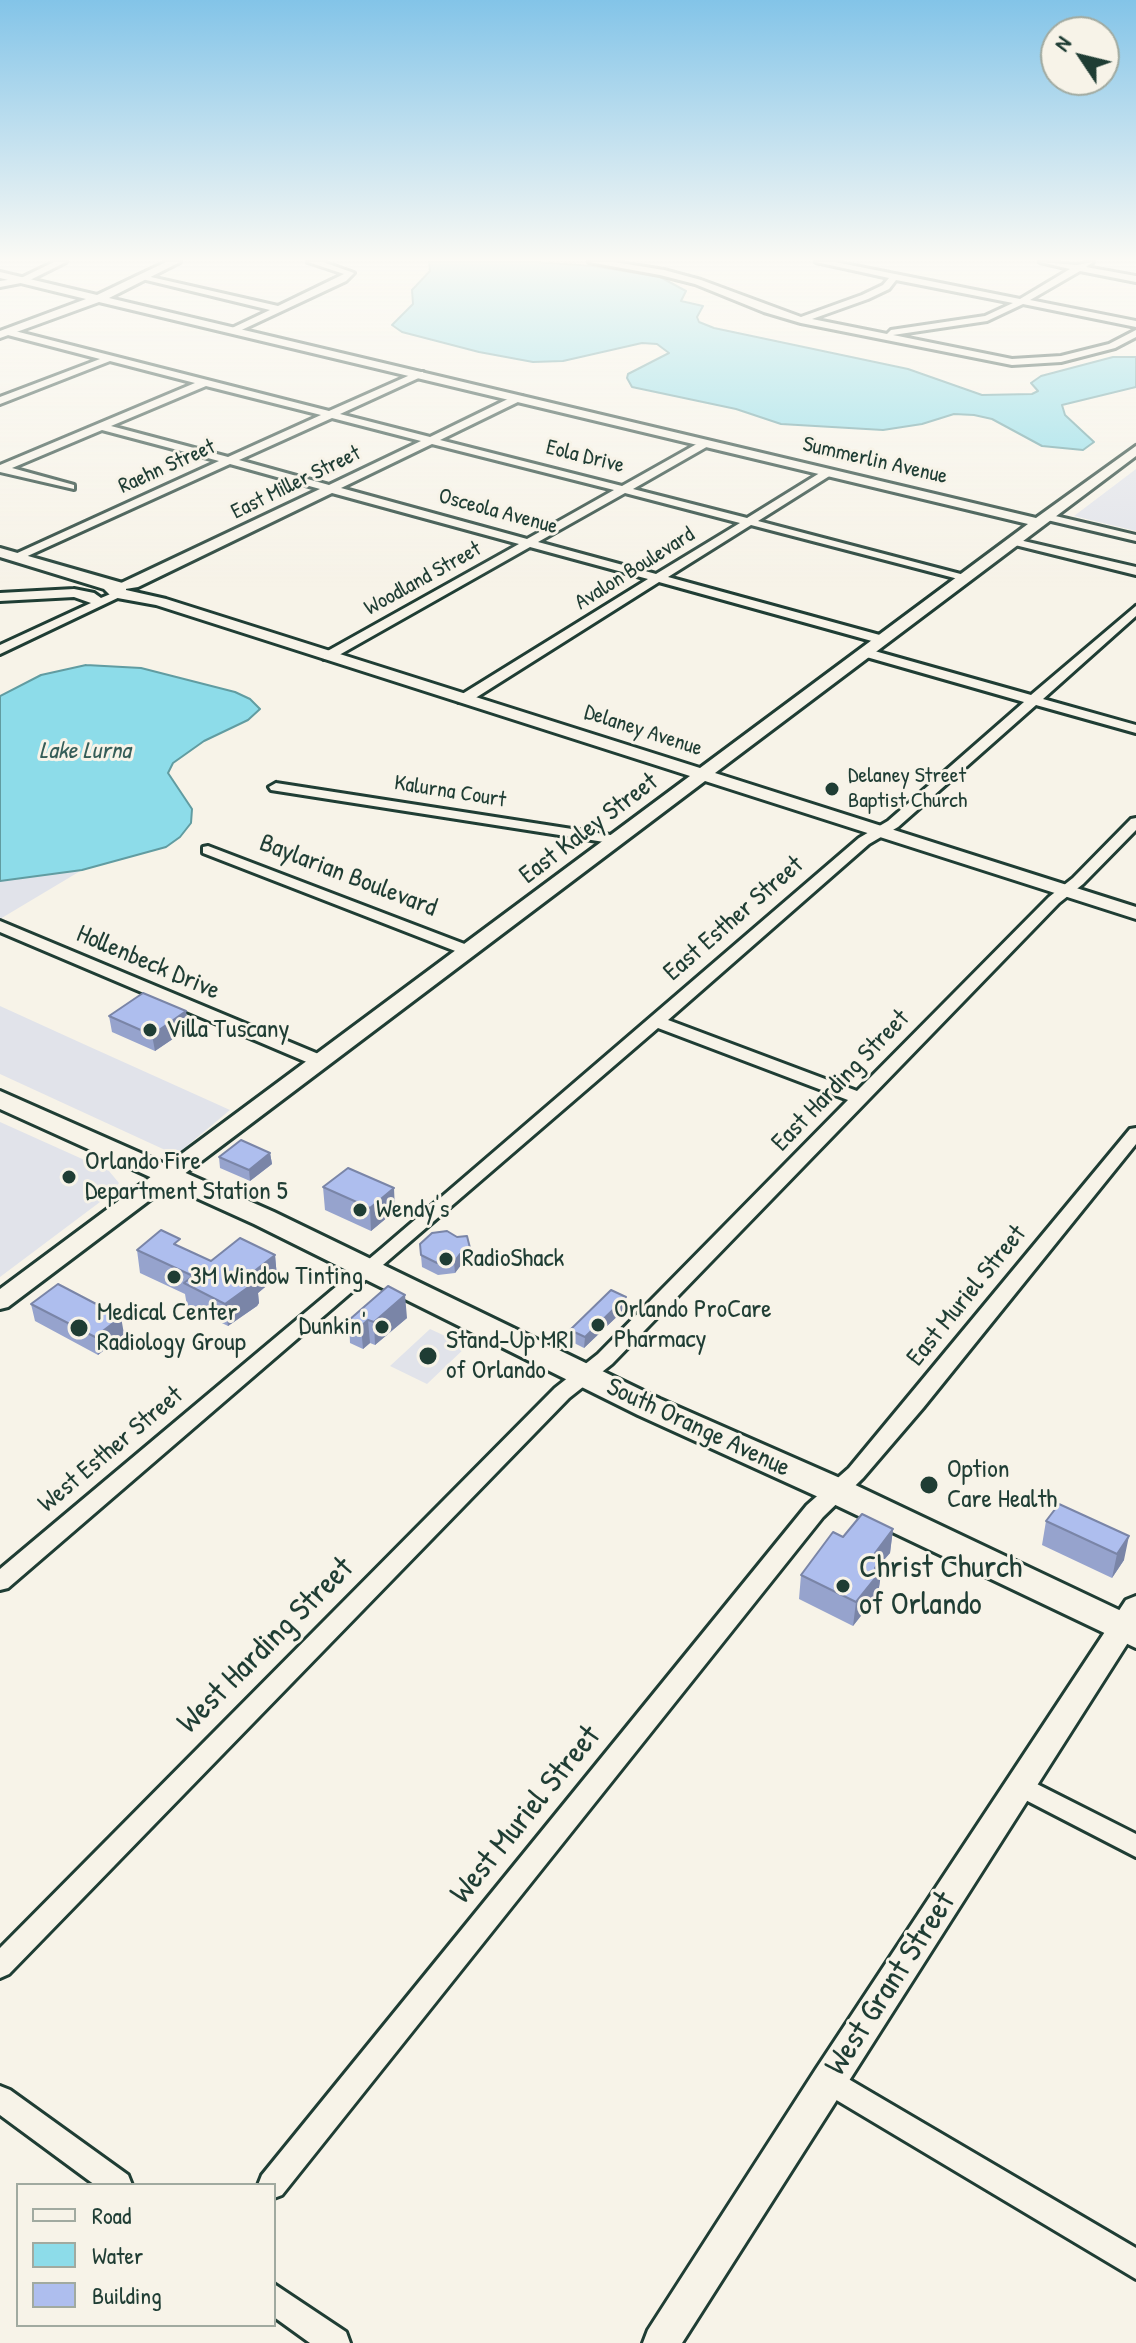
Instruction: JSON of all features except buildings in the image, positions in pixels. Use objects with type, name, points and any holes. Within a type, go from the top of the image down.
[{"type":"main road","name":"South Orange Avenue","points":[[0,1099],[368,1269],[584,1376],[1132,1623]]},
{"type":"street","points":[[0,401],[76,371]]},
{"type":"street","name":"Eola Drive","points":[[163,371],[966,577]]},
{"type":"street","name":"Summerlin Avenue","points":[[409,371],[827,473],[1136,538]]},
{"type":"street","name":"Raehn Street","points":[[17,557],[420,374]]},
{"type":"street","points":[[1,468],[206,382]]},
{"type":"street","name":"East Miller Street","points":[[0,650],[518,398]]},
{"type":"street","name":"Osceola Avenue","points":[[101,426],[883,640]]},
{"type":"street","name":"Woodland Street","points":[[328,656],[706,443]]},
{"type":"street","name":"East Kaley Street","points":[[0,1301],[1136,450]]},
{"type":"street","points":[[1,468],[70,487]]},
{"type":"street","name":"Avalon Boulevard","points":[[464,699],[827,473]]},
{"type":"street","points":[[1015,542],[1136,571]]},
{"type":"street","name":"Delaney Avenue","points":[[0,552],[1136,913]]},
{"type":"street","points":[[0,597],[74,593],[90,596],[120,591]]},
{"type":"street","name":"East Esther Street","points":[[368,1269],[864,841],[893,824],[1136,610]]},
{"type":"street","points":[[867,653],[1136,729]]},
{"type":"street","name":"Kalurna Court","points":[[276,787],[617,840]]},
{"type":"street","name":"East Harding Street","points":[[584,1376],[605,1359],[1136,822]]},
{"type":"street","name":"Baylarian Boulevard","points":[[208,850],[469,951]]},
{"type":"street","name":"Hollenbeck Drive","points":[[0,926],[322,1062]]},
{"type":"street","points":[[656,1021],[861,1099]]},
{"type":"street","name":"East Muriel Street","points":[[837,1491],[918,1401],[1136,1133]]},
{"type":"street","name":"West Esther Street","points":[[0,1582],[368,1269]]},
{"type":"street","name":"West Harding Street","points":[[0,1966],[551,1404],[584,1376]]},
{"type":"street","name":"West Muriel Street","points":[[274,2183],[806,1523],[837,1491]]},
{"type":"street","name":"West Grant Street","points":[[661,2343],[828,2080],[1132,1623]]},
{"type":"street","points":[[1021,1786],[1136,1846]]},
{"type":"street","points":[[828,2080],[1136,2264]]},
{"type":"street","points":[[0,2099],[115,2183]]},
{"type":"street","points":[[276,2300],[335,2343]]},
{"type":"shaded area","points":[[1136,469],[1136,531],[1074,516]]},
{"type":"shaded area","points":[[82,870],[0,919],[0,881]]},
{"type":"shaded area","points":[[0,1006],[230,1110],[176,1155],[0,1074]]},
{"type":"shaded area","points":[[0,1122],[109,1171],[119,1183],[112,1193],[0,1277]]},
{"type":"shaded area","name":"Stand-Up MRI of Orlando","points":[[430,1329],[467,1346],[427,1384],[390,1366]]},
{"type":"water","points":[[633,371],[915,371],[982,395],[1032,394],[1038,391],[1031,383],[1041,376],[1059,371],[1136,371],[1136,387],[1062,405],[1065,415],[1094,442],[1083,450],[1042,446],[992,419],[974,415],[954,414],[922,424],[883,430],[781,424],[736,409],[632,387],[628,374]]},
{"type":"water","name":"Lake Lurna","points":[[86,665],[141,668],[235,692],[250,699],[260,709],[248,720],[204,741],[173,763],[168,773],[192,809],[191,823],[180,837],[166,847],[82,870],[0,881],[0,696],[41,675]]},
{"type":"place","name":"Delaney Street Baptist Church","points":[[832,789]]},
{"type":"place","name":"Villa Tuscany","points":[[150,1030]]},
{"type":"place","name":"Orlando Fire Department Station 5","points":[[69,1177]]},
{"type":"place","name":"Wendy's","points":[[360,1210]]},
{"type":"place","name":"RadioShack","points":[[446,1259]]},
{"type":"place","name":"3M Window Tinting","points":[[174,1277]]},
{"type":"place","name":"Orlando ProCare Pharmacy","points":[[598,1325]]},
{"type":"place","name":"Dunkin'","points":[[382,1327]]},
{"type":"place","name":"Medical Center Radiology Group","points":[[79,1328]]},
{"type":"place","name":"Stand-Up MRI of Orlando","points":[[428,1356]]},
{"type":"place","name":"Option Care Health","points":[[929,1485]]},
{"type":"place","name":"Christ Church of Orlando","points":[[843,1586]]}]
